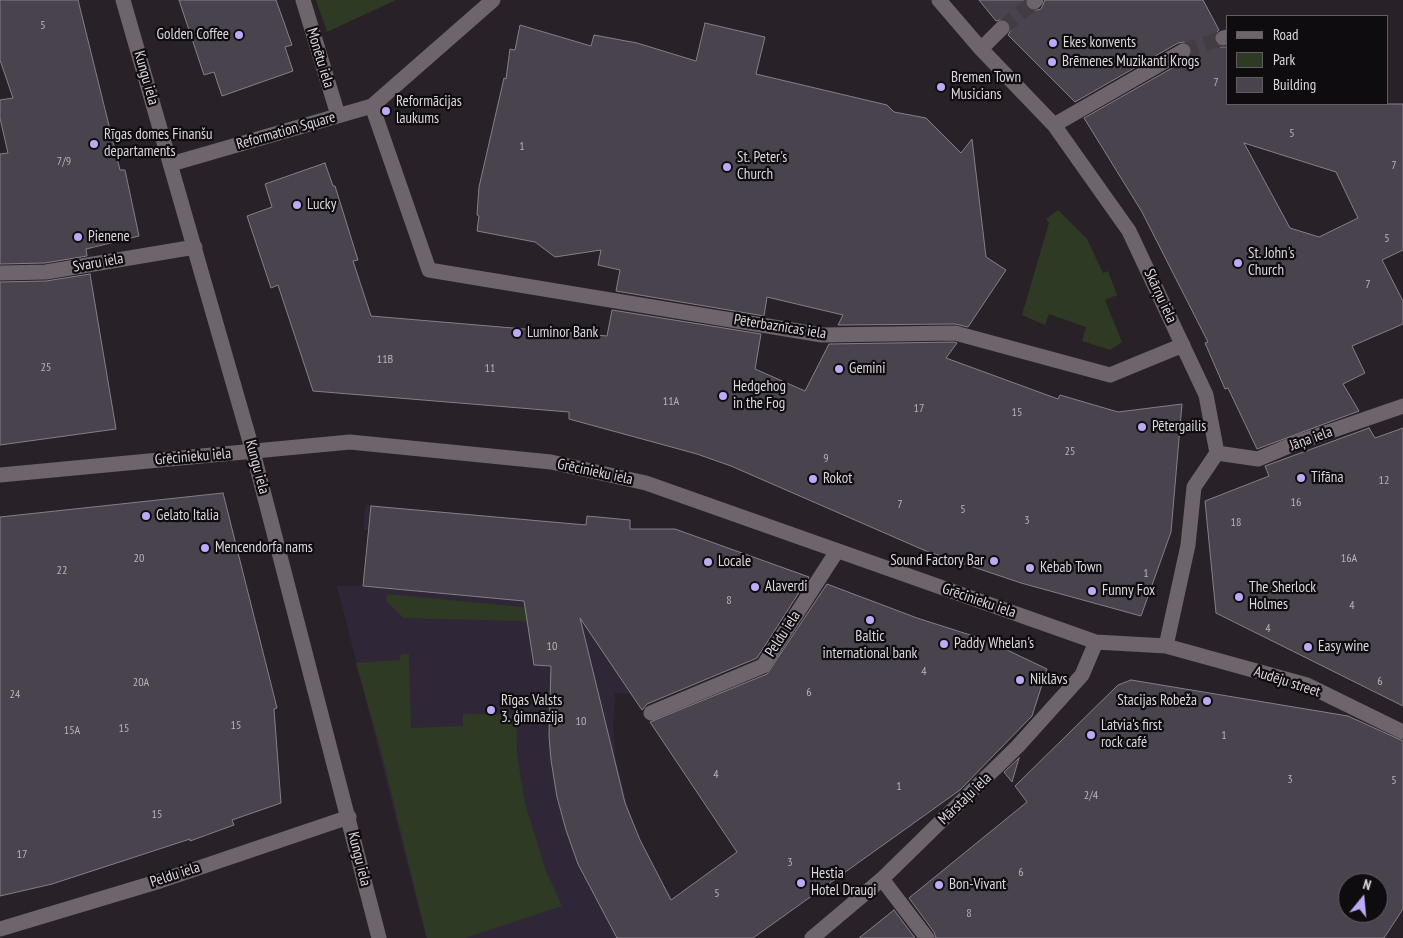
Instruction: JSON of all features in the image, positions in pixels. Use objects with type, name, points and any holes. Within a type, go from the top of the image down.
[{"type":"street","name":"Kungu iela","points":[[123,0],[254,452],[379,938]]},
{"type":"street","name":"Monētu iela","points":[[303,0],[338,116]]},
{"type":"street","name":"Reformation Square","points":[[171,164],[372,106],[493,0]]},
{"type":"street","name":"Skārņu iela","points":[[939,0],[981,49],[1054,125],[1129,231],[1206,395],[1218,453]]},
{"type":"street","points":[[981,49],[1002,28]]},
{"type":"street","points":[[1054,125],[1182,51]]},
{"type":"street","name":"Pēterbaznīcas iela","points":[[372,106],[429,270],[822,335],[955,333],[1110,375],[1183,345]]},
{"type":"street","name":"Svaru iela","points":[[0,273],[46,272],[195,247]]},
{"type":"street","name":"Jāņa iela","points":[[1218,453],[1258,460],[1296,444],[1403,406]]},
{"type":"street","name":"Grēcinieku iela","points":[[0,475],[350,442],[550,462],[646,483],[1096,642],[1166,646]]},
{"type":"street","points":[[1166,646],[1188,545],[1194,487],[1218,453]]},
{"type":"street","name":"Peldu iela","points":[[651,713],[763,666],[837,551]]},
{"type":"street","name":"Mārstaļu iela","points":[[812,938],[882,879],[1018,746],[1082,675],[1096,642]]},
{"type":"street","name":"Audēju street","points":[[1166,646],[1307,685],[1403,732]]},
{"type":"street","name":"Peldu iela","points":[[0,929],[160,880],[349,817]]},
{"type":"street","points":[[882,879],[927,938]]},
{"type":"shaded area","name":"Rīgas Valsts 3. ģimnāzija","points":[[366,505],[586,525],[587,516],[630,520],[632,694],[615,693],[613,725],[616,760],[632,822],[656,871],[690,928],[673,938],[426,938],[337,586],[363,586],[368,530],[363,529]]},
{"type":"green space","points":[[316,0],[396,0],[327,32]]},
{"type":"green space","points":[[1058,210],[1087,239],[1103,273],[1108,271],[1117,295],[1105,300],[1122,342],[1110,350],[1082,341],[1086,327],[1049,314],[1045,325],[1022,315],[1049,223],[1046,219]]},
{"type":"green space","points":[[387,594],[564,611],[539,626],[521,621],[404,618],[386,601]]},
{"type":"green space","points":[[401,654],[409,654],[411,728],[463,726],[463,714],[516,715],[517,754],[525,803],[546,871],[562,906],[465,938],[427,938],[380,747],[356,663],[400,660]]},
{"type":"building","points":[[0,0],[78,0],[120,170],[125,170],[139,236],[86,249],[87,256],[45,263],[0,264],[0,154],[8,153],[0,118],[0,100],[13,98],[0,60]]},
{"type":"building","points":[[179,0],[276,0],[292,45],[285,47],[293,71],[222,96],[214,72],[204,75]]},
{"type":"building","points":[[979,0],[1025,0],[1027,8],[1032,11],[1041,9],[1045,0],[1203,0],[1219,30],[1214,35],[1214,41],[1220,47],[1226,47],[1226,105],[1403,104],[1403,250],[1382,260],[1403,301],[1403,324],[1352,346],[1365,373],[1343,384],[1359,411],[1257,449],[1228,388],[1225,389],[1205,343],[1208,342],[1142,212],[1084,118],[1188,59],[1192,52],[1191,46],[1184,42],[1178,43],[1075,102],[1008,35],[1011,30],[1009,22],[1004,19],[996,21]],"holes":[[[1244,143],[1336,172],[1358,218],[1319,237],[1290,228]]]},
{"type":"building","name":"St. Peter's Church","points":[[705,23],[765,37],[756,74],[887,105],[894,112],[926,118],[961,153],[972,139],[986,257],[1006,270],[968,327],[955,324],[838,325],[843,315],[767,297],[764,316],[616,291],[620,270],[598,265],[601,250],[555,257],[535,242],[477,231],[479,187],[504,78],[506,79],[510,49],[515,50],[520,25],[591,46],[594,35],[637,43],[696,61]]},
{"type":"building","points":[[325,163],[333,186],[335,186],[358,260],[353,261],[371,316],[607,336],[612,310],[761,334],[755,369],[805,391],[829,344],[954,342],[957,343],[946,358],[1058,399],[1060,395],[1118,412],[1182,404],[1171,532],[1141,616],[1021,583],[926,551],[731,466],[697,454],[569,419],[569,412],[313,391],[278,285],[271,288],[247,216],[272,207],[265,184]]},
{"type":"building","points":[[90,274],[116,429],[0,445],[0,282],[46,281]]},
{"type":"building","points":[[1369,428],[1375,438],[1403,428],[1403,706],[1216,613],[1205,501],[1269,476],[1265,466]]},
{"type":"building","points":[[223,493],[277,708],[274,709],[281,803],[232,820],[234,825],[190,841],[190,839],[52,884],[0,896],[0,517]]},
{"type":"building","points":[[371,506],[586,525],[587,516],[630,520],[630,529],[675,529],[809,577],[757,658],[647,704],[642,710],[580,618],[625,803],[640,840],[671,900],[737,852],[650,722],[767,674],[827,584],[917,618],[986,640],[1047,669],[1032,716],[960,790],[753,938],[617,938],[578,864],[566,830],[557,797],[551,760],[549,736],[551,666],[534,665],[524,601],[363,586]]},
{"type":"building","points":[[1131,680],[1348,716],[1403,741],[1403,909],[1384,938],[936,938],[934,932],[909,898],[1027,802],[1015,786],[1118,685]]},
{"type":"building","points":[[1019,758],[1012,782],[1004,772]]},
{"type":"building","points":[[894,910],[915,938],[859,938]]},
{"type":"tunnel","points":[[1002,28],[1034,2]]},
{"type":"tunnel","points":[[1183,51],[1223,38]]},
{"type":"place","name":"Golden Coffee","points":[[239,35]]},
{"type":"place","name":"Ekes konvents","points":[[1053,43]]},
{"type":"place","name":"Brēmenes Muzikanti Krogs","points":[[1052,62]]},
{"type":"place","name":"Bremen Town Musicians","points":[[941,87]]},
{"type":"place","name":"Reformācijas laukums","points":[[386,111]]},
{"type":"place","name":"Rīgas domes Finanšu departaments","points":[[94,144]]},
{"type":"place","name":"St. Peter's Church","points":[[727,167]]},
{"type":"place","name":"Lucky","points":[[297,205]]},
{"type":"place","name":"Pienene","points":[[78,237]]},
{"type":"place","name":"St. John's Church","points":[[1238,263]]},
{"type":"place","name":"Luminor Bank","points":[[517,333]]},
{"type":"place","name":"Gemini","points":[[839,369]]},
{"type":"place","name":"Hedgehog in the Fog","points":[[723,396]]},
{"type":"place","name":"Pētergailis","points":[[1142,427]]},
{"type":"place","name":"Tifāna","points":[[1301,478]]},
{"type":"place","name":"Rokot","points":[[813,479]]},
{"type":"place","name":"Gelato Italia","points":[[146,516]]},
{"type":"place","name":"Mencendorfa nams","points":[[205,548]]},
{"type":"place","name":"Sound Factory Bar","points":[[994,561]]},
{"type":"place","name":"Locale","points":[[708,562]]},
{"type":"place","name":"Kebab Town","points":[[1030,568]]},
{"type":"place","name":"Alaverdi","points":[[755,587]]},
{"type":"place","name":"Funny Fox","points":[[1092,591]]},
{"type":"place","name":"The Sherlock Holmes","points":[[1239,597]]},
{"type":"place","name":"Baltic international bank","points":[[870,620]]},
{"type":"place","name":"Paddy Whelan's","points":[[944,644]]},
{"type":"place","name":"Easy wine","points":[[1308,647]]},
{"type":"place","name":"Niklāvs","points":[[1020,680]]},
{"type":"place","name":"Stacijas Robeža","points":[[1207,701]]},
{"type":"place","name":"Rīgas Valsts 3. ģimnāzija","points":[[491,710]]},
{"type":"place","name":"Latvia's first rock café","points":[[1091,735]]},
{"type":"place","name":"Hestia Hotel Draugi","points":[[801,883]]},
{"type":"place","name":"Bon-Vivant","points":[[939,885]]}]
